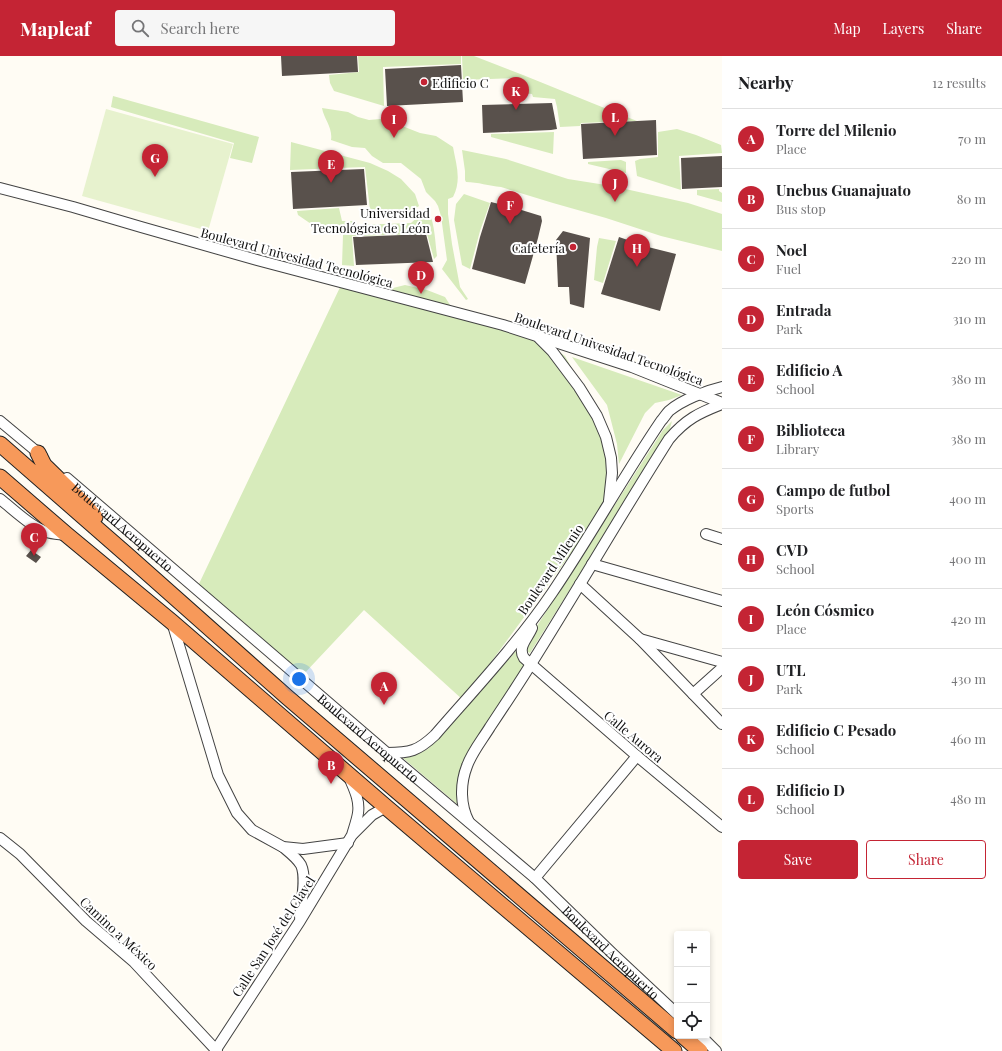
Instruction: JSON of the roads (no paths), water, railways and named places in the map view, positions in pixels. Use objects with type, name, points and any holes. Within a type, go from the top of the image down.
[{"type":"highway","name":"Boulevard Aeropuerto","points":[[0,444],[286,697],[674,1028]]},
{"type":"highway","points":[[38,453],[44,464],[83,503],[126,554]]},
{"type":"highway","points":[[0,477],[674,1051]]},
{"type":"highway","points":[[686,1039],[700,1051]]},
{"type":"street","name":"Boulevard Univesidad Tecnológica","points":[[0,188],[73,207],[257,260],[503,325],[632,367],[722,403]]},
{"type":"street","points":[[536,335],[552,351],[579,387],[606,437],[612,458],[609,504]]},
{"type":"street","name":"Boulevard Milenio","points":[[387,753],[410,752],[426,743],[460,706],[534,618],[552,593],[661,421],[676,406],[700,394],[722,386]]},
{"type":"street","points":[[470,824],[462,800],[462,785],[467,766],[477,746],[531,664],[669,438],[689,419],[722,403]]},
{"type":"street","name":"Boulevard Aeropuerto","points":[[0,421],[535,878],[674,1011]]},
{"type":"street","points":[[0,499],[39,528],[47,532],[67,535]]},
{"type":"street","points":[[706,534],[722,538]]},
{"type":"street","points":[[592,564],[722,601]]},
{"type":"street","points":[[580,584],[640,639],[722,724]]},
{"type":"street","name":"Calle Aurora","points":[[534,618],[531,631],[522,646],[522,656],[637,756],[722,827]]},
{"type":"street","points":[[172,622],[218,775],[226,794],[237,813],[252,830],[283,847],[300,864],[303,873],[300,921]]},
{"type":"street","points":[[640,639],[722,662]]},
{"type":"street","points":[[694,694],[722,668]]},
{"type":"street","points":[[535,878],[637,756]]},
{"type":"street","name":"Calle San José del Clavel","points":[[348,774],[358,800],[357,820],[350,839]]},
{"type":"street","name":"Calle San José del Clavel","points":[[216,1050],[300,921],[350,839],[372,815],[386,807]]},
{"type":"street","name":"Camino a México","points":[[0,838],[20,854],[86,921],[134,962],[216,1050]]},
{"type":"street","points":[[283,847],[303,849],[350,839]]},
{"type":"street","points":[[704,1039],[716,1051]]},
{"type":"place","name":"Edificio C","points":[[424,82]]},
{"type":"place","name":"Edificio C Pesado","points":[[516,110]]},
{"type":"place","name":"Edificio D","points":[[615,136]]},
{"type":"place","name":"León Cósmico","points":[[394,138]]},
{"type":"place","name":"Campo de futbol","points":[[155,177]]},
{"type":"place","name":"Edificio A","points":[[331,183]]},
{"type":"place","name":"UTL","points":[[615,202]]},
{"type":"place","name":"Universidad Tecnológica de León","points":[[438,219]]},
{"type":"place","name":"Biblioteca","points":[[510,224]]},
{"type":"place","name":"Cafetería","points":[[573,247]]},
{"type":"place","name":"CVD","points":[[637,267]]},
{"type":"place","name":"Entrada","points":[[421,294]]},
{"type":"place","name":"Noel","points":[[34,556]]},
{"type":"place","name":"Torre del Milenio","points":[[384,705]]},
{"type":"place","name":"Unebus Guanajuato","points":[[331,784]]}]
